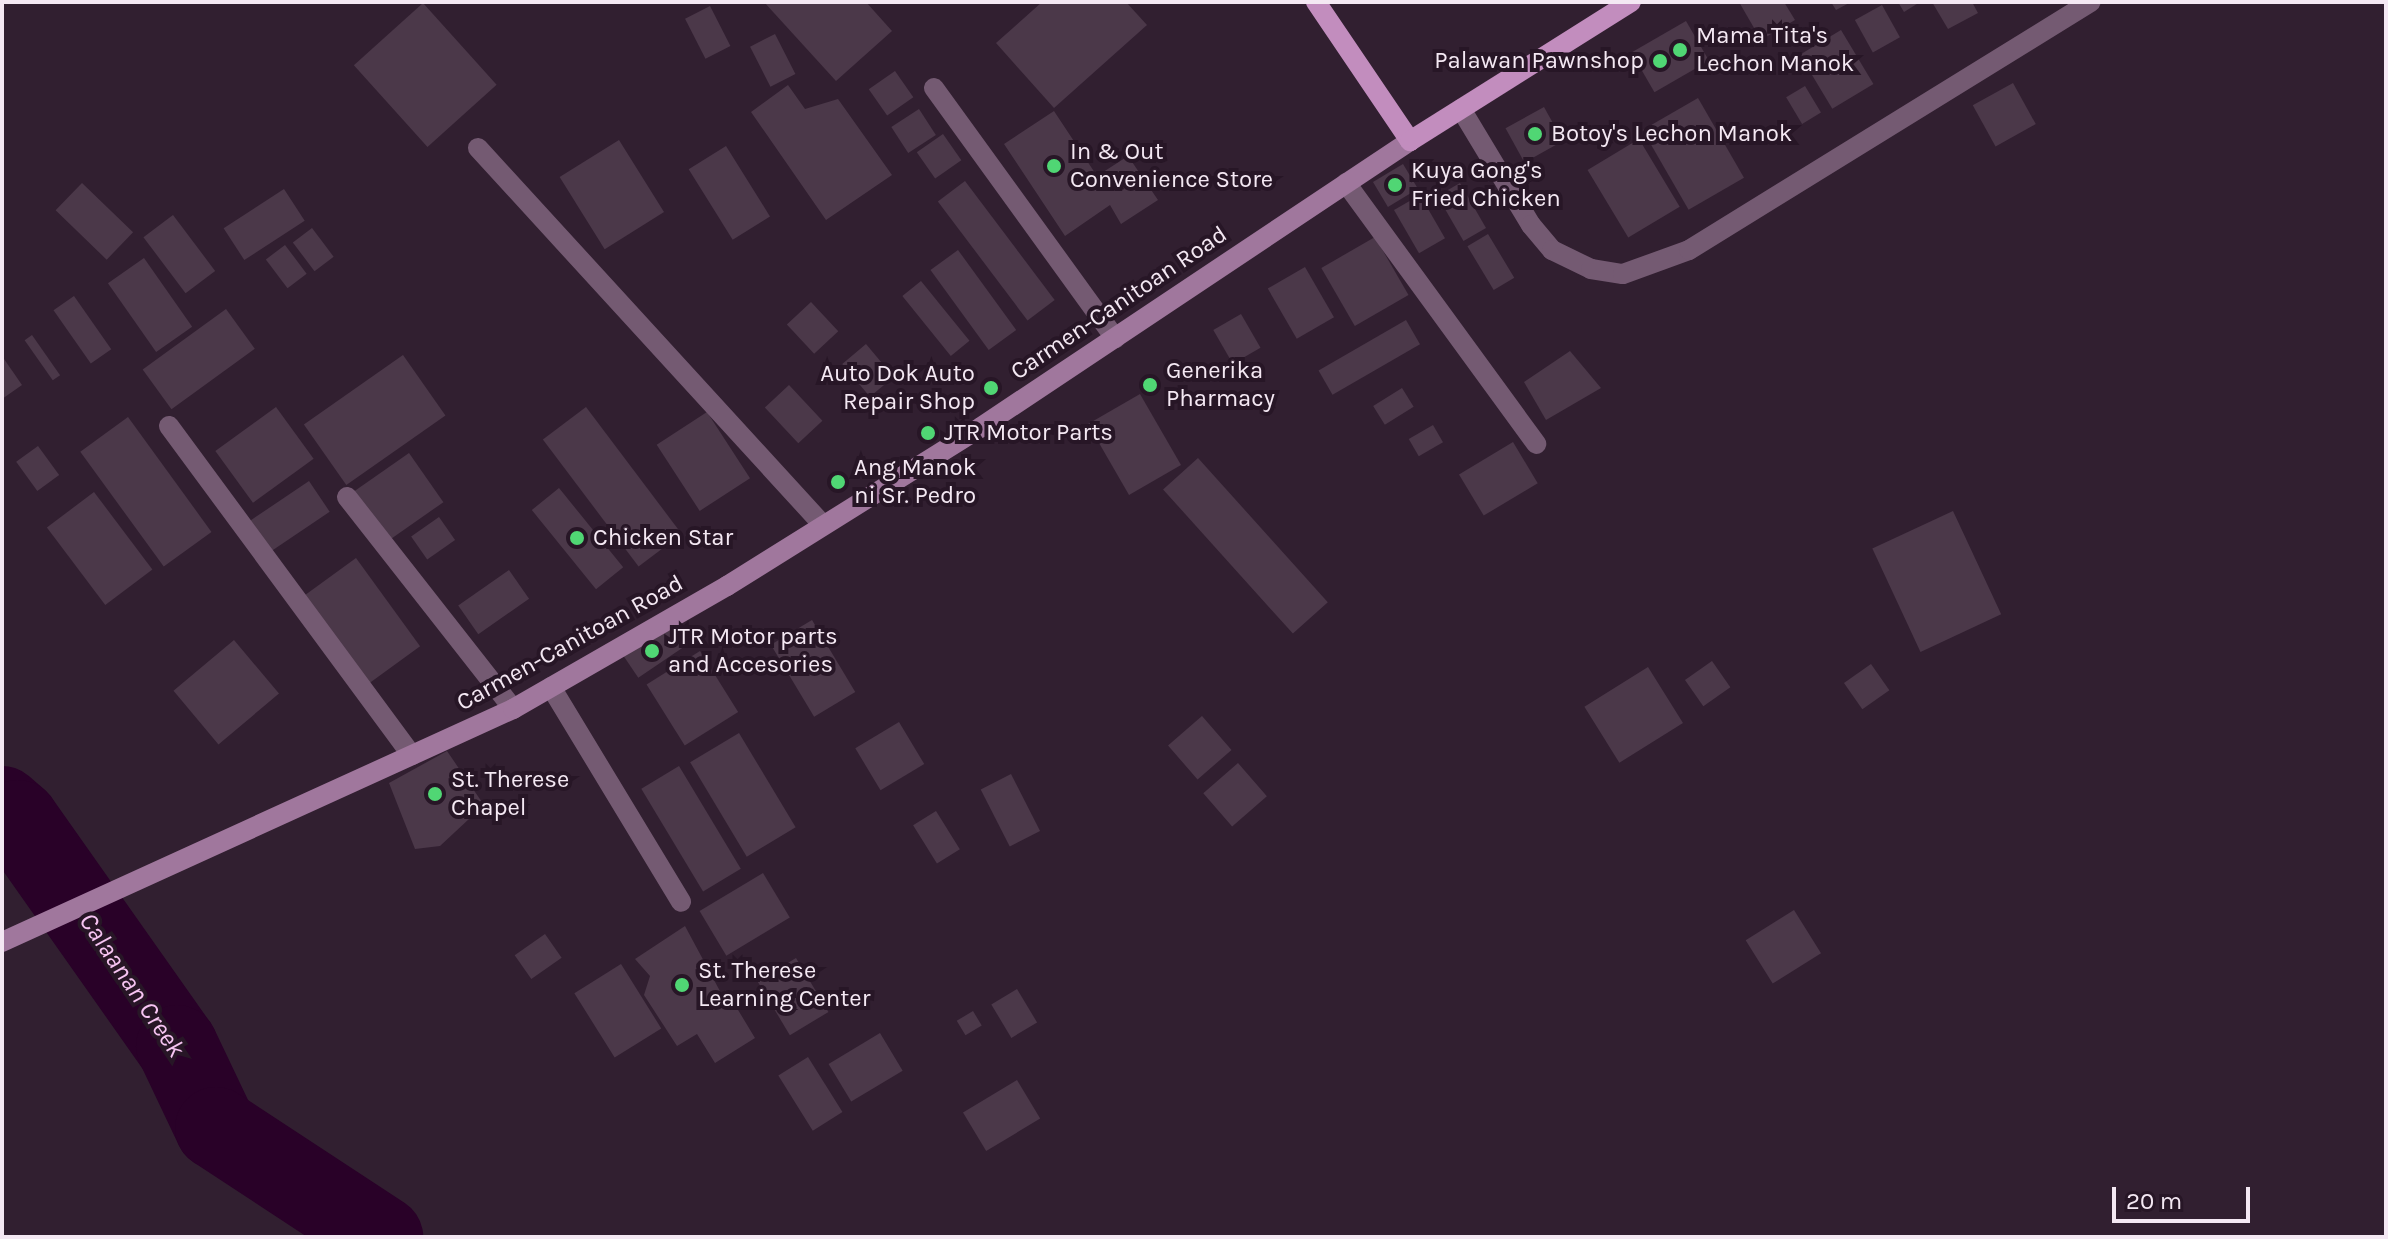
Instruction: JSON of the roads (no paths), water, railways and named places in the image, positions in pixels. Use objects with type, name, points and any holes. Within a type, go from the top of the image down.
[{"type":"main road","points":[[1316,2],[1410,141],[1631,2]]},
{"type":"main road","name":"Carmen-Canitoan Road","points":[[8,939],[513,709],[823,525],[1115,338],[1410,141]]},
{"type":"street","points":[[1461,109],[1531,225],[1552,250],[1591,269],[1623,274],[1689,250],[2091,2]]},
{"type":"street","points":[[934,88],[1115,338]]},
{"type":"street","points":[[478,148],[823,525]]},
{"type":"street","points":[[1346,183],[1536,444]]},
{"type":"street","points":[[169,426],[412,755]]},
{"type":"street","points":[[347,497],[513,709]]},
{"type":"street","points":[[551,687],[681,902]]},
{"type":"waterway","name":"Calaanan Creek","points":[[2,807],[18,821],[177,1046],[216,1128],[382,1237]]},
{"type":"place","name":"Mama Tita's Lechon Manok","points":[[1680,50]]},
{"type":"place","name":"Palawan Pawnshop","points":[[1660,61]]},
{"type":"place","name":"Botoy's Lechon Manok","points":[[1535,134]]},
{"type":"place","name":"In & Out Convenience Store","points":[[1054,166]]},
{"type":"place","name":"Kuya Gong's Fried Chicken","points":[[1395,185]]},
{"type":"place","name":"Generika Pharmacy","points":[[1150,385]]},
{"type":"place","name":"Auto Dok Auto Repair Shop","points":[[991,388]]},
{"type":"place","name":"JTR Motor Parts","points":[[928,433]]},
{"type":"place","name":"Ang Manok ni Sr. Pedro","points":[[838,482]]},
{"type":"place","name":"Chicken Star","points":[[577,538]]},
{"type":"place","name":"JTR Motor parts and Accesories","points":[[652,651]]},
{"type":"place","name":"St. Therese Chapel","points":[[435,794]]},
{"type":"place","name":"St. Therese Learning Center","points":[[682,985]]}]
